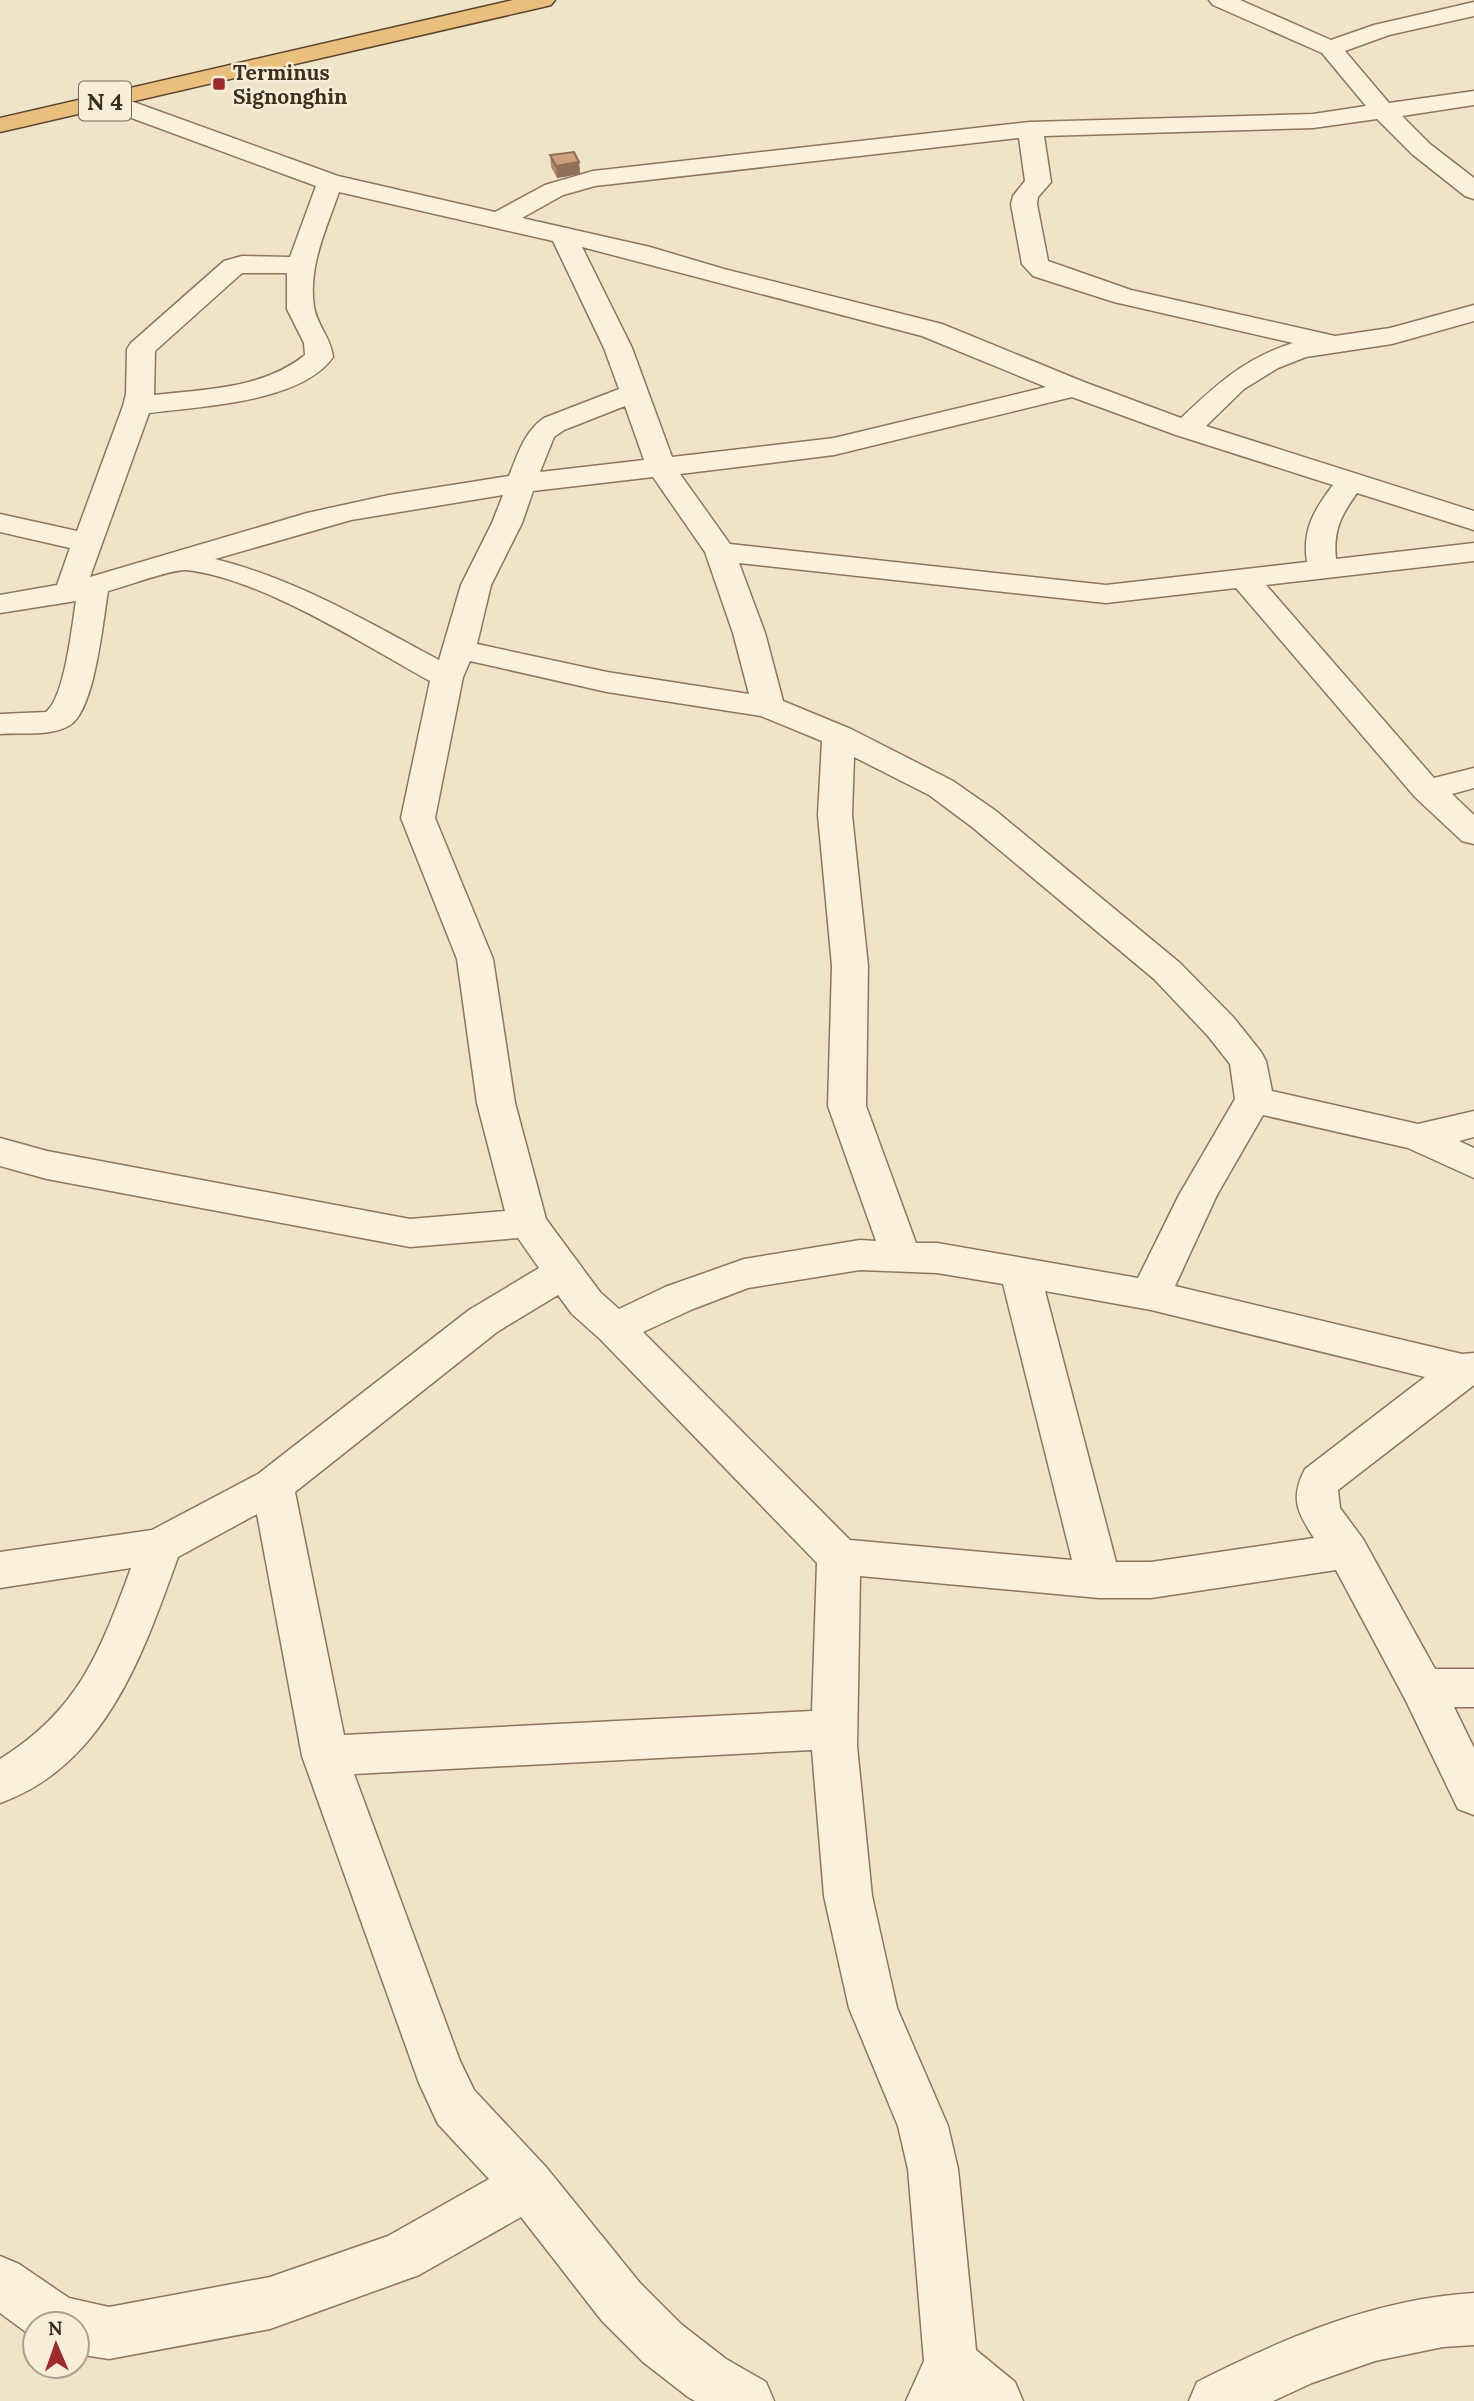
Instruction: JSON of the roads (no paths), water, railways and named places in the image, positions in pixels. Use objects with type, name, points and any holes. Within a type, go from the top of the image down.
[{"type":"highway","name":"N 4","points":[[0,125],[542,0]]},
{"type":"street","points":[[1221,0],[1331,48],[1384,112],[1421,149],[1474,191]]},
{"type":"street","points":[[1331,48],[1404,24],[1474,9]]},
{"type":"street","points":[[501,219],[554,190],[593,179],[1030,130],[1287,123],[1474,98]]},
{"type":"street","points":[[108,101],[330,182],[501,219],[932,330],[1074,388],[1186,429],[1474,522]]},
{"type":"street","points":[[1030,130],[1038,182],[1026,196],[1024,204],[1035,264],[1042,270],[1124,296],[1332,344]]},
{"type":"street","points":[[137,405],[238,391],[301,373],[319,357],[317,343],[301,309],[300,265],[330,182]]},
{"type":"street","points":[[563,235],[618,348],[662,467],[720,552],[749,633],[768,707]]},
{"type":"street","points":[[0,724],[52,720],[68,711],[79,669],[81,591],[86,542],[137,405],[140,394],[141,348],[233,268],[242,264],[300,265]]},
{"type":"street","points":[[1186,429],[1234,383],[1268,362],[1300,350],[1392,336],[1474,313]]},
{"type":"street","points":[[0,604],[81,591],[263,533],[352,511],[521,485],[754,458],[848,444],[1074,388]]},
{"type":"street","points":[[633,393],[544,431],[536,443],[507,523],[476,585],[454,663],[418,818],[475,959],[494,1091],[528,1223],[586,1303],[614,1328],[839,1557],[1099,1580],[1151,1580],[1348,1552]]},
{"type":"street","points":[[1323,570],[1320,532],[1324,516],[1351,481]]},
{"type":"street","points":[[0,523],[86,542]]},
{"type":"street","points":[[720,552],[1106,594],[1474,552]]},
{"type":"street","points":[[178,559],[242,575],[454,663],[531,667],[607,682],[768,707],[839,736],[941,788],[1005,836],[1167,971],[1221,1027],[1248,1061],[1254,1100],[1221,1153],[1164,1261],[1151,1295]]},
{"type":"street","points":[[1245,580],[1427,790],[1474,833]]},
{"type":"street","points":[[839,736],[835,815],[850,966],[847,1107],[901,1256]]},
{"type":"street","points":[[1427,790],[1474,778]]},
{"type":"street","points":[[1254,1100],[1418,1137],[1474,1164]]},
{"type":"street","points":[[1418,1137],[1474,1124]]},
{"type":"street","points":[[0,1153],[410,1233],[528,1223]]},
{"type":"street","points":[[614,1328],[679,1298],[744,1274],[860,1255],[901,1256],[977,1263],[1020,1273],[1085,1281],[1468,1369]]},
{"type":"street","points":[[4,1560],[160,1546],[273,1486],[483,1321],[563,1273]]},
{"type":"street","points":[[1020,1273],[1099,1580]]},
{"type":"street","points":[[1468,1369],[1320,1481],[1314,1493],[1316,1505],[1348,1552],[1422,1688],[1474,1795]]},
{"type":"street","points":[[273,1486],[325,1756],[437,2066],[456,2107],[528,2185],[621,2302],[662,2343],[708,2378],[747,2401]]},
{"type":"street","points":[[0,1783],[32,1764],[76,1725],[99,1692],[130,1626],[160,1546]]},
{"type":"street","points":[[839,1557],[834,1729],[848,1896],[873,2008],[923,2126],[933,2169],[942,2382],[996,2401]]},
{"type":"street","points":[[1422,1688],[1474,1688]]},
{"type":"street","points":[[325,1756],[834,1729]]},
{"type":"street","points":[[91,2330],[109,2333],[270,2303],[401,2257],[528,2185]]},
{"type":"street","points":[[0,2282],[41,2310]]},
{"type":"street","points":[[1216,2401],[1267,2374],[1415,2324],[1474,2319]]},
{"type":"place","name":"Terminus Signonghin","points":[[219,84]]}]
